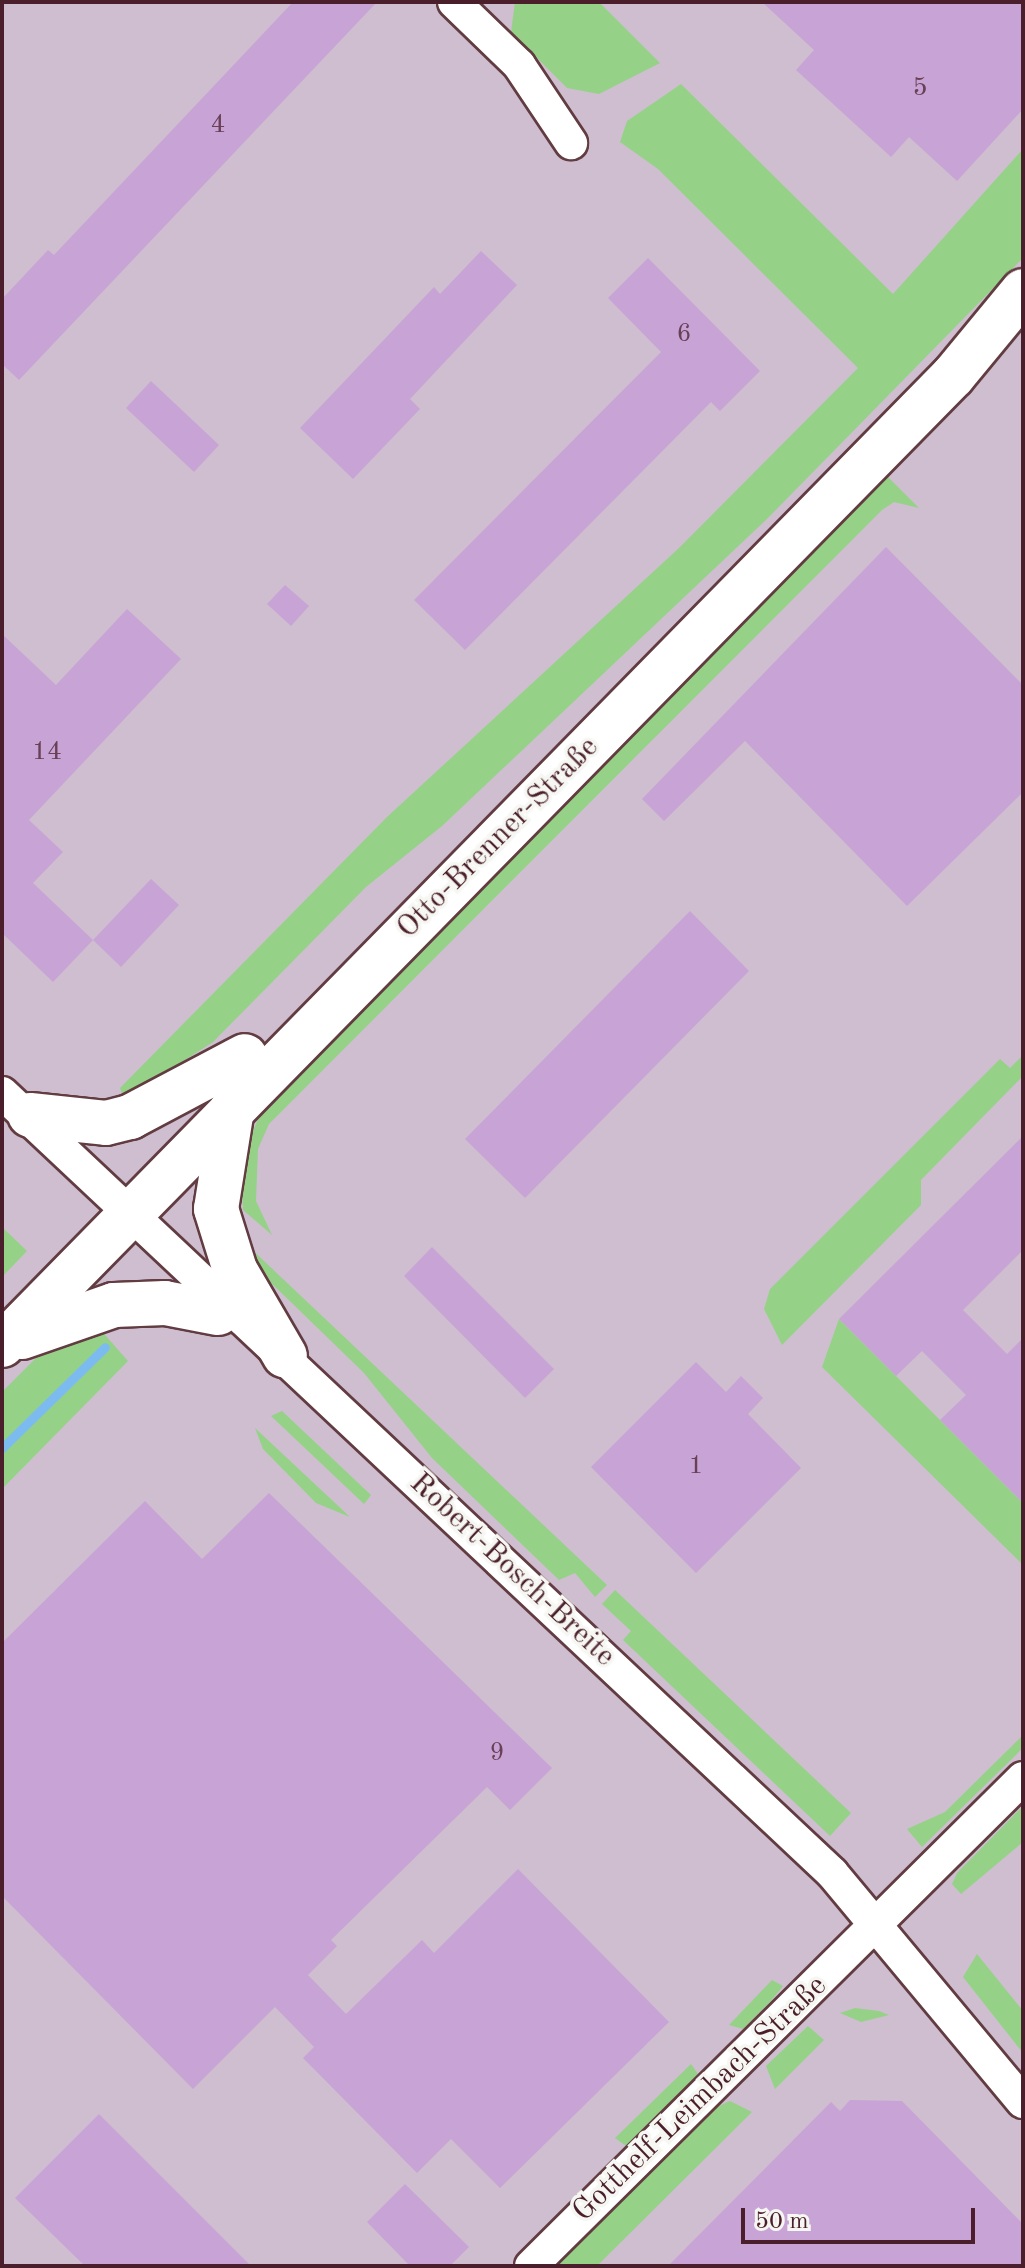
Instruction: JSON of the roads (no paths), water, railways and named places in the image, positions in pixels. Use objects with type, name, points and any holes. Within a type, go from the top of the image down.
[{"type":"main road","name":"Otto-Brenner-Straße","points":[[2,1306],[233,1106],[953,376],[989,328],[1023,291]]},
{"type":"main road","name":"Otto-Brenner-Straße","points":[[2,1346],[245,1056],[933,374],[989,328]]},
{"type":"main road","points":[[11,1104],[106,1123],[130,1117],[245,1056]]},
{"type":"main road","points":[[233,1106],[216,1209],[235,1270],[285,1356]]},
{"type":"main road","points":[[2,1346],[65,1317],[114,1305],[165,1303],[218,1313]]},
{"type":"street","points":[[454,2],[519,65],[571,143]]},
{"type":"street","name":"Robert-Bosch-Breite","points":[[11,1104],[117,1207],[218,1313],[875,1928]]},
{"type":"street","name":"Robert-Bosch-Breite","points":[[117,1207],[285,1356],[875,1928],[1023,2102]]},
{"type":"street","name":"Gotthelf-Leimbach-Straße","points":[[531,2266],[1023,1778]]},
{"type":"waterway","points":[[2,1448],[105,1347]]}]
